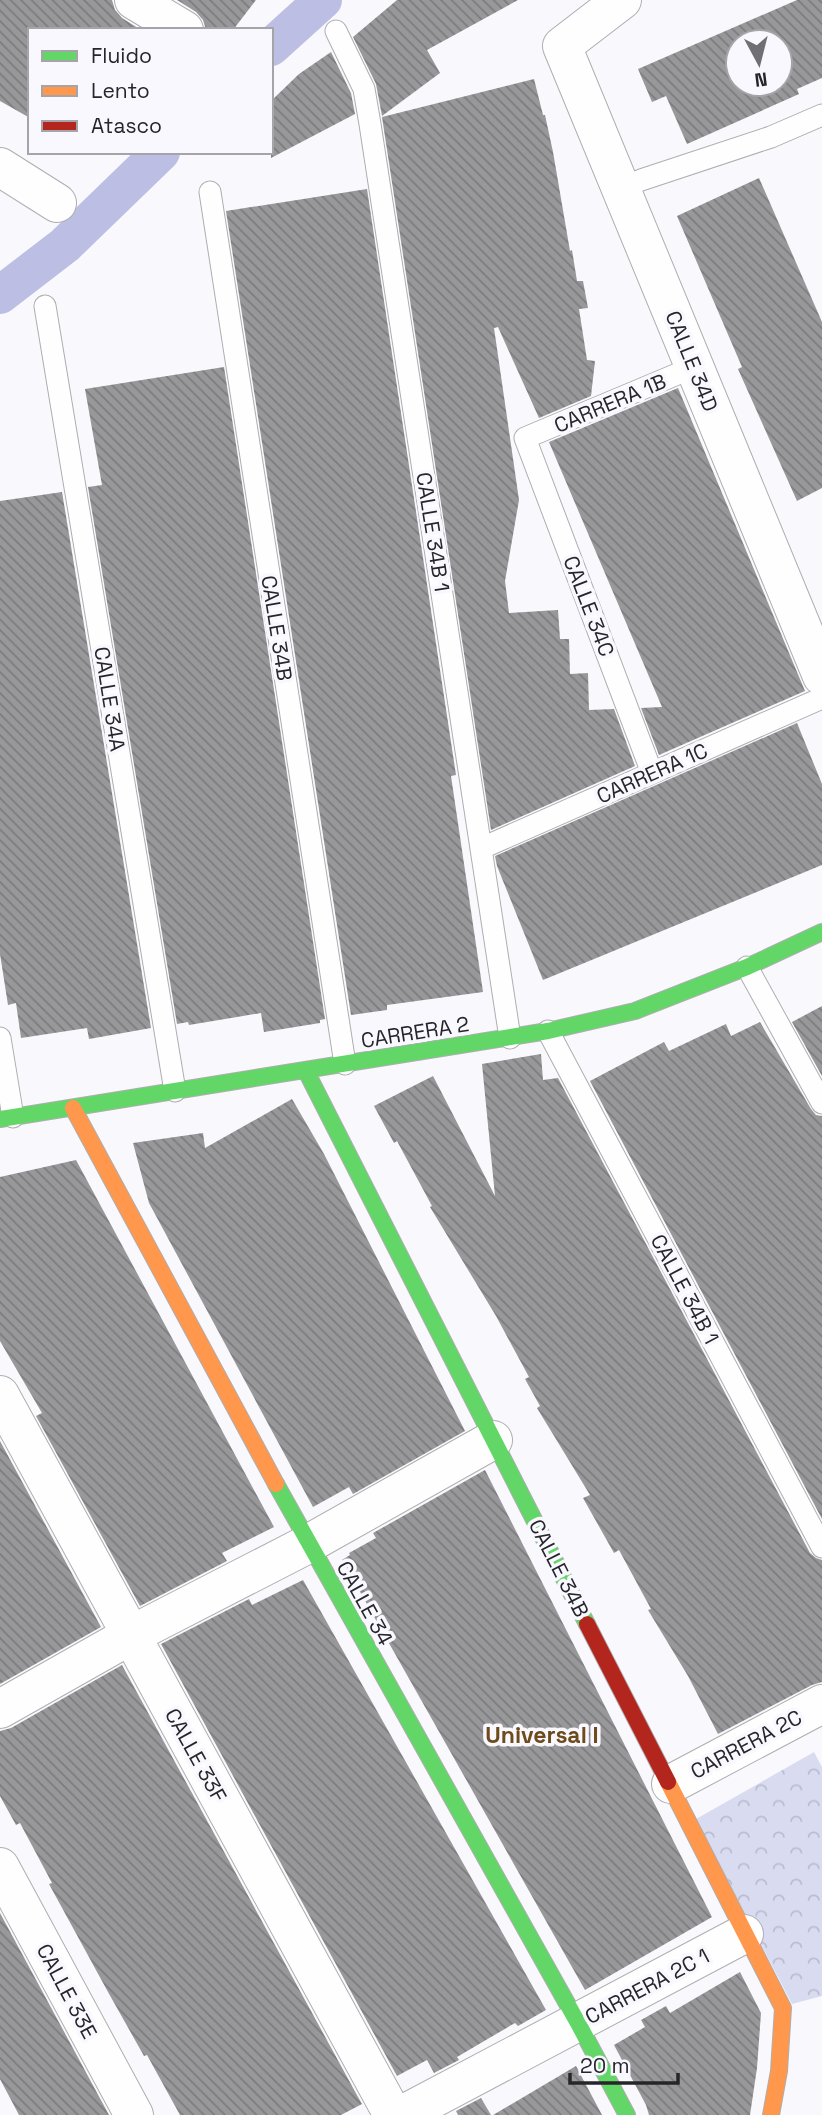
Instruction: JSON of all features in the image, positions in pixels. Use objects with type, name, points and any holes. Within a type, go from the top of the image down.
[{"type":"street","points":[[134,0],[181,28]]},
{"type":"street","name":"CALLE 34D","points":[[622,0],[562,46],[822,676]]},
{"type":"street","points":[[0,167],[57,202]]},
{"type":"street","name":"CARRERA 2","points":[[7,1118],[548,1031],[635,1011],[747,967],[822,932]]},
{"type":"street","name":"CALLE 34B","points":[[306,1071],[783,2008],[779,2071],[771,2115]]},
{"type":"street","name":"CALLE 34","points":[[73,1108],[308,1544],[627,2115]]},
{"type":"street","name":"CALLE 33F","points":[[0,1395],[393,2115]]},
{"type":"street","points":[[0,1709],[131,1635],[308,1544],[492,1440]]},
{"type":"street","name":"CARRERA 2C","points":[[671,1784],[822,1704]]},
{"type":"street","name":"CALLE 33E","points":[[0,1867],[134,2115]]},
{"type":"street","name":"CARRERA 2C 1","points":[[402,2115],[744,1934]]},
{"type":"lane","name":"CALLE 34B 1","points":[[336,31],[364,89],[510,1038]]},
{"type":"lane","points":[[621,189],[771,137],[822,115]]},
{"type":"lane","name":"CALLE 34B","points":[[210,192],[345,1064]]},
{"type":"lane","name":"CALLE 34A","points":[[45,306],[175,1091]]},
{"type":"lane","name":"CARRERA 1B","points":[[525,438],[694,367]]},
{"type":"lane","name":"CALLE 34C","points":[[525,438],[652,773]]},
{"type":"lane","name":"CARRERA 1C","points":[[482,848],[822,698]]},
{"type":"lane","points":[[747,967],[822,1103]]},
{"type":"lane","name":"CALLE 34B 1","points":[[548,1031],[822,1547]]},
{"type":"lane","points":[[0,1038],[7,1118]]},
{"type":"green space","points":[[814,1752],[822,1767],[822,1996],[792,2004],[696,1819]]},
{"type":"building","points":[[0,0],[112,0],[115,10],[122,18],[138,28],[28,28],[28,117],[0,101]]},
{"type":"building","points":[[177,0],[256,0],[235,28],[205,28],[196,12]]},
{"type":"building","points":[[397,0],[518,0],[427,50],[440,73],[382,116],[376,84],[353,37]]},
{"type":"building","points":[[797,0],[822,0],[822,78],[797,89],[799,94],[794,96],[794,28],[732,28]]},
{"type":"building","points":[[724,32],[724,98],[790,98],[687,144],[666,96],[652,102],[638,69]]},
{"type":"building","points":[[331,52],[351,93],[355,114],[271,158],[273,99],[299,74]]},
{"type":"building","points":[[534,79],[553,152],[577,281],[583,281],[588,308],[579,309],[587,360],[595,361],[591,396],[539,418],[498,327],[494,328],[519,500],[505,581],[509,613],[558,610],[560,639],[569,639],[570,674],[588,673],[589,710],[614,709],[635,766],[491,830],[382,117]]},
{"type":"building","points":[[759,178],[822,322],[822,488],[797,501],[738,369],[742,367],[677,216]]},
{"type":"building","points":[[367,189],[456,775],[451,776],[483,992],[387,1005],[387,1010],[351,1015],[226,211]]},
{"type":"building","points":[[224,367],[325,1019],[320,1020],[320,1023],[264,1032],[261,1013],[189,1025],[188,1022],[177,1024],[88,487],[102,485],[85,389]]},
{"type":"building","points":[[678,388],[805,691],[659,755],[641,708],[662,707],[549,442]]},
{"type":"building","points":[[62,492],[151,1028],[89,1039],[87,1028],[21,1038],[16,1003],[8,1005],[0,954],[0,501]]},
{"type":"building","points":[[797,723],[822,784],[822,865],[543,980],[495,856]]},
{"type":"building","points":[[822,1006],[822,1076],[792,1022]]},
{"type":"building","points":[[760,1022],[811,1109],[816,1115],[822,1116],[822,1519],[590,1081],[664,1042],[669,1051],[726,1024],[731,1036]]},
{"type":"building","points":[[541,1054],[543,1080],[558,1078],[810,1553],[822,1560],[822,1682],[718,1734],[688,1676],[648,1610],[651,1609],[619,1550],[614,1553],[583,1498],[590,1495],[537,1408],[540,1406],[525,1379],[529,1377],[496,1316],[430,1207],[432,1206],[397,1141],[394,1143],[374,1106],[433,1076],[495,1196],[482,1064]]},
{"type":"building","points":[[292,1099],[324,1154],[465,1431],[353,1494],[349,1487],[313,1507],[149,1203],[133,1143],[203,1133],[205,1148]]},
{"type":"building","points":[[76,1160],[274,1527],[222,1553],[227,1561],[140,1606],[36,1416],[42,1413],[0,1341],[0,1177]]},
{"type":"building","points":[[0,1441],[101,1627],[0,1684]]},
{"type":"building","points":[[485,1470],[712,1917],[585,1990],[342,1560],[376,1538],[373,1533]]},
{"type":"building","points":[[303,1580],[546,2010],[518,2026],[515,2023],[434,2073],[427,2060],[397,2076],[161,1644],[249,1599],[252,1605]]},
{"type":"building","points":[[122,1665],[362,2104],[341,2115],[180,2115],[108,1992],[49,1884],[52,1883],[20,1823],[16,1825],[0,1796],[0,1731],[11,1728]]},
{"type":"building","points":[[0,1913],[109,2115],[19,2115],[0,2079]]},
{"type":"building","points":[[740,1972],[761,2013],[750,2115],[649,2115],[614,2045],[645,2027],[641,2020],[666,2006],[670,2013]]},
{"type":"building","points":[[576,2066],[602,2115],[493,2115]]},
{"type":"building","points":[[481,2098],[491,2115],[458,2115],[456,2111]]},
{"type":"waterway","points":[[273,45],[323,0]]},
{"type":"waterway","points":[[0,295],[65,245],[159,154]]},
{"type":"traffic: fast","points":[[0,1119],[548,1031],[635,1011],[747,967],[822,932]]},
{"type":"traffic: fast","points":[[306,1071],[587,1624]]},
{"type":"traffic: fast","points":[[276,1484],[627,2115]]},
{"type":"traffic: slow","points":[[73,1108],[276,1484]]},
{"type":"traffic: slow","points":[[668,1782],[783,2008],[779,2071],[771,2115]]},
{"type":"traffic: jam","points":[[587,1624],[668,1782]]},
{"type":"district","name":"Universal I","points":[[542,1735]]}]
